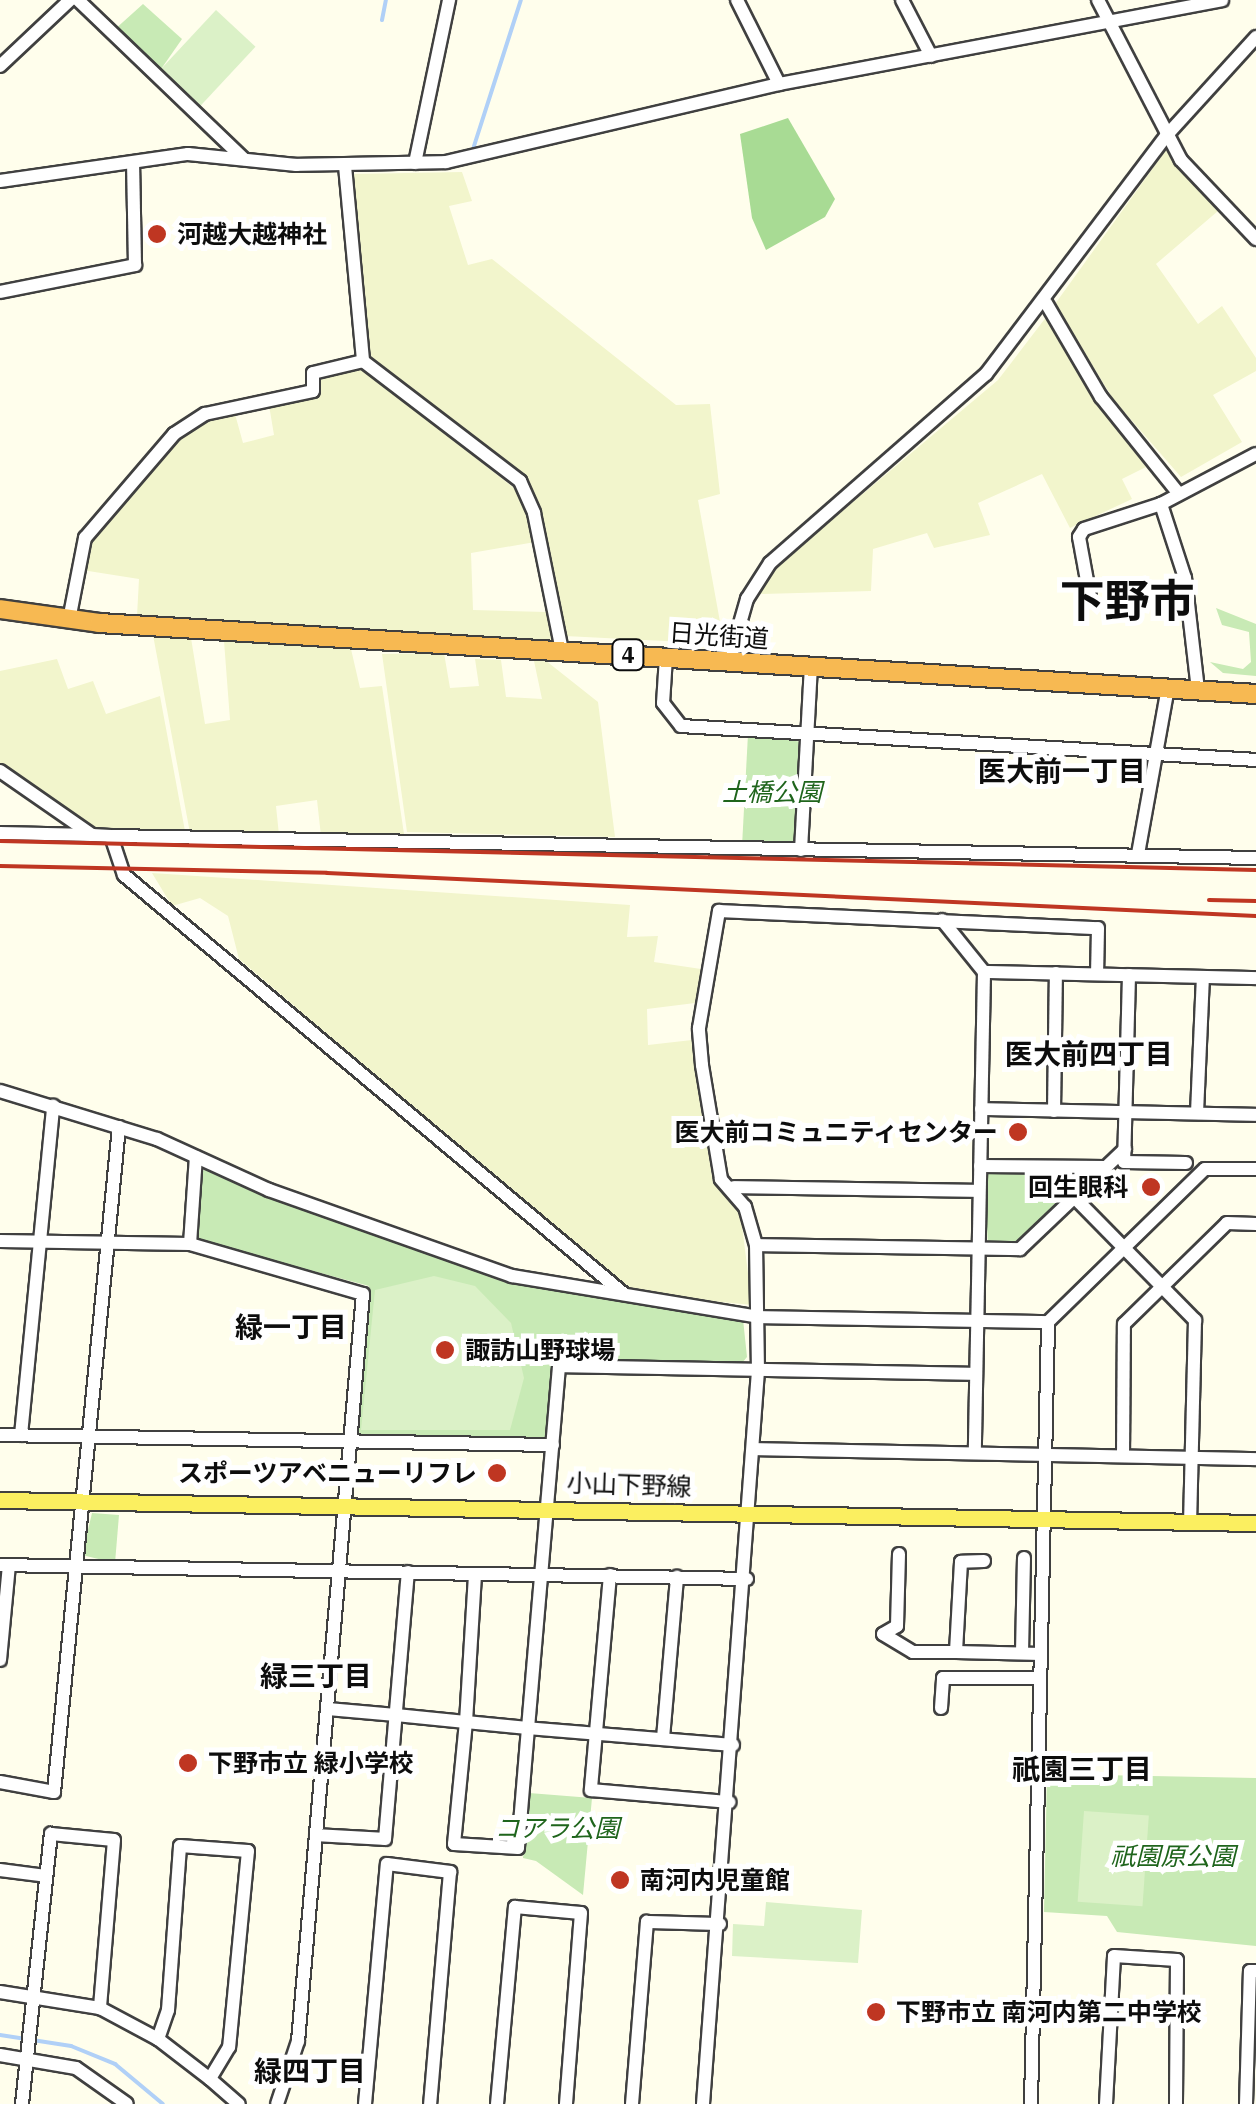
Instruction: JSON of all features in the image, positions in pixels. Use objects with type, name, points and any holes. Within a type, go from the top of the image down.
[{"type":"highway","name":"日光街道","points":[[0,609],[69,620],[1256,694]]},
{"type":"main road","name":"小山下野線","points":[[0,1500],[549,1507],[1256,1524]]},
{"type":"street","points":[[0,66],[74,0],[244,160]]},
{"type":"street","points":[[414,162],[449,0]]},
{"type":"street","points":[[736,0],[780,84]]},
{"type":"street","points":[[902,0],[931,56]]},
{"type":"street","points":[[1098,0],[1166,136],[1256,240]]},
{"type":"street","points":[[0,182],[188,154],[345,166],[494,154],[780,84],[1222,0]]},
{"type":"street","points":[[729,662],[747,599],[770,564],[986,374],[1046,303],[1166,136],[1256,37]]},
{"type":"street","points":[[0,292],[135,265],[133,164]]},
{"type":"street","points":[[345,166],[363,361],[520,481],[534,513],[562,651]]},
{"type":"street","points":[[1046,303],[1102,397],[1179,494]]},
{"type":"street","points":[[69,620],[84,538],[174,434],[205,414],[313,392],[313,373],[363,361]]},
{"type":"street","points":[[1090,597],[1079,537],[1084,529],[1161,504],[1256,454]]},
{"type":"street","points":[[1161,504],[1185,578],[1198,690]]},
{"type":"street","points":[[666,657],[663,703],[681,726],[1256,760]]},
{"type":"street","points":[[801,850],[811,666]]},
{"type":"street","points":[[1138,854],[1168,688]]},
{"type":"street","points":[[0,771],[92,836]]},
{"type":"street","points":[[0,833],[1256,858]]},
{"type":"street","points":[[111,836],[124,875],[626,1295]]},
{"type":"street","points":[[979,1191],[734,1187],[721,1179],[699,1028],[719,911],[1098,928],[1097,974]]},
{"type":"street","points":[[942,920],[984,972],[975,1453]]},
{"type":"street","points":[[984,972],[1256,978]]},
{"type":"street","points":[[1054,1111],[1056,973]]},
{"type":"street","points":[[1129,975],[1124,1162],[1186,1163]]},
{"type":"street","points":[[1197,1113],[1202,977]]},
{"type":"street","points":[[0,1091],[120,1127],[269,1190],[512,1276],[758,1316],[1048,1322]]},
{"type":"street","points":[[22,1435],[54,1106]]},
{"type":"street","points":[[980,1109],[1256,1115]]},
{"type":"street","points":[[0,1782],[54,1792],[120,1127]]},
{"type":"street","points":[[756,1245],[1020,1249],[1125,1149]]},
{"type":"street","points":[[190,1244],[196,1157]]},
{"type":"street","points":[[980,1166],[1105,1167]]},
{"type":"street","points":[[1031,2104],[1048,1322],[1205,1168],[1256,1169]]},
{"type":"street","points":[[703,2104],[756,1449],[756,1245],[734,1187]]},
{"type":"street","points":[[1074,1196],[1195,1320],[1190,1522]]},
{"type":"street","points":[[1123,1456],[1124,1324],[1227,1223],[1256,1224]]},
{"type":"street","points":[[0,1241],[190,1244],[360,1288],[342,1572],[298,2041],[277,2104]]},
{"type":"street","points":[[475,1574],[454,1844],[518,1848],[558,1366],[976,1374]]},
{"type":"street","points":[[0,1435],[553,1445]]},
{"type":"street","points":[[756,1449],[1256,1459]]},
{"type":"street","points":[[899,1554],[897,1626],[883,1634],[913,1652],[1040,1654]]},
{"type":"street","points":[[1022,1654],[1024,1558]]},
{"type":"street","points":[[956,1652],[961,1562],[984,1561]]},
{"type":"street","points":[[0,1660],[5,1565],[747,1579]]},
{"type":"street","points":[[316,1835],[385,1838],[408,1572]]},
{"type":"street","points":[[610,1575],[591,1790],[729,1802]]},
{"type":"street","points":[[663,1738],[677,1576]]},
{"type":"street","points":[[941,1708],[943,1678],[1040,1678]]},
{"type":"street","points":[[328,1709],[733,1745]]},
{"type":"street","points":[[22,2104],[51,1834],[114,1840],[100,2008]]},
{"type":"street","points":[[158,2039],[168,2010],[180,1846],[248,1851],[235,2026],[210,2079]]},
{"type":"street","points":[[365,2104],[387,1864],[450,1872],[430,2104]]},
{"type":"street","points":[[0,1870],[46,1876]]},
{"type":"street","points":[[497,2104],[515,1907],[581,1913],[566,2104]]},
{"type":"street","points":[[632,2104],[648,1922],[720,1924]]},
{"type":"street","points":[[1106,2104],[1114,1956],[1177,1960],[1176,2104]]},
{"type":"street","points":[[1246,2104],[1250,1971],[1256,1971]]},
{"type":"street","points":[[0,1992],[100,2008],[158,2039],[239,2104]]},
{"type":"street","points":[[0,2055],[76,2068],[111,2100],[127,2104]]},
{"type":"green space","points":[[143,4],[182,39],[159,72],[113,31]]},
{"type":"green space","points":[[216,10],[255,47],[198,108],[159,71]]},
{"type":"green space","points":[[788,118],[835,199],[825,217],[766,250],[752,218],[740,134]]},
{"type":"green space","points":[[1166,150],[1218,211],[1156,264],[1198,324],[1222,306],[1256,358],[1256,371],[1213,395],[1242,442],[1181,477],[1113,399],[1055,304]]},
{"type":"green space","points":[[462,172],[472,201],[449,206],[468,265],[492,259],[676,405],[710,404],[720,494],[698,500],[724,644],[565,636],[530,484],[368,354],[353,174]]},
{"type":"green space","points":[[1047,316],[1100,407],[1146,467],[1122,479],[1132,499],[1070,528],[1042,474],[978,503],[990,535],[934,548],[927,533],[873,549],[871,591],[759,594],[776,567],[998,380]]},
{"type":"green space","points":[[362,369],[519,492],[535,542],[471,553],[473,610],[546,612],[553,642],[137,616],[139,579],[82,570],[89,539],[176,438],[206,418],[235,414],[243,443],[274,435],[269,405],[316,397],[319,377]]},
{"type":"green space","points":[[1216,608],[1256,624],[1256,676],[1223,673],[1210,662],[1243,669],[1251,662],[1249,632],[1222,625]]},
{"type":"green space","points":[[153,635],[191,638],[205,724],[230,720],[224,641],[351,649],[360,688],[382,686],[404,834],[321,836],[317,800],[276,806],[279,835],[190,833]]},
{"type":"green space","points":[[444,653],[450,688],[479,686],[475,659],[501,660],[506,697],[542,699],[534,661],[545,660],[598,702],[615,837],[407,832],[382,654]]},
{"type":"green space","points":[[57,659],[68,689],[93,681],[106,714],[160,696],[185,831],[89,827],[0,763],[0,671]]},
{"type":"green space","name":"土橋公園","points":[[748,734],[802,742],[797,842],[791,847],[742,846]]},
{"type":"green space","points":[[152,873],[630,905],[627,937],[658,936],[654,962],[701,969],[695,1003],[647,1009],[648,1045],[692,1040],[713,1183],[740,1210],[752,1305],[632,1293],[239,959],[228,916],[200,898],[172,906]]},
{"type":"green space","points":[[208,1168],[456,1262],[743,1319],[747,1357],[742,1363],[554,1361],[548,1435],[542,1440],[362,1436],[357,1430],[369,1286],[201,1241],[196,1234],[201,1172]]},
{"type":"green space","points":[[990,1171],[1080,1173],[1083,1181],[1018,1244],[988,1244],[984,1177]]},
{"type":"green space","name":"諏訪山野球場","points":[[434,1276],[475,1286],[511,1323],[524,1378],[510,1430],[361,1430],[375,1290]]},
{"type":"green space","points":[[92,1513],[119,1515],[115,1563],[82,1555]]},
{"type":"green space","name":"祇園原公園","points":[[1047,1774],[1256,1778],[1256,1946],[1117,1932],[1107,1916],[1044,1912]]},
{"type":"green space","name":"コアラ公園","points":[[529,1793],[592,1798],[583,1895],[536,1861],[523,1858]]},
{"type":"green space","points":[[1084,1811],[1149,1816],[1142,1906],[1078,1902]]},
{"type":"green space","points":[[766,1902],[862,1910],[858,1963],[732,1956],[733,1924],[764,1926]]},
{"type":"waterway","points":[[382,20],[386,0]]},
{"type":"waterway","points":[[474,146],[521,0]]},
{"type":"waterway","points":[[0,2035],[71,2046],[115,2064],[163,2104]]},
{"type":"railway","points":[[0,841],[1256,870]]},
{"type":"railway","points":[[0,866],[327,873],[1256,916]]},
{"type":"railway","points":[[1209,900],[1256,901]]},
{"type":"place","name":"河越大越神社","points":[[157,234]]},
{"type":"place","name":"医大前コミュニティセンター","points":[[1018,1132]]},
{"type":"place","name":"回生眼科","points":[[1151,1187]]},
{"type":"place","name":"諏訪山野球場","points":[[445,1350]]},
{"type":"place","name":"スポーツアベニューリフレ","points":[[497,1473]]},
{"type":"place","name":"下野市立 緑小学校","points":[[188,1763]]},
{"type":"place","name":"南河内児童館","points":[[620,1880]]},
{"type":"place","name":"下野市立 南河内第二中学校","points":[[876,2012]]},
{"type":"district","name":"下野市","points":[[1127,601]]},
{"type":"district","name":"医大前一丁目","points":[[1062,771]]},
{"type":"district","name":"医大前四丁目","points":[[1089,1054]]},
{"type":"district","name":"緑一丁目","points":[[291,1327]]},
{"type":"district","name":"緑三丁目","points":[[316,1676]]},
{"type":"district","name":"祇園三丁目","points":[[1082,1769]]},
{"type":"district","name":"緑四丁目","points":[[310,2071]]}]
